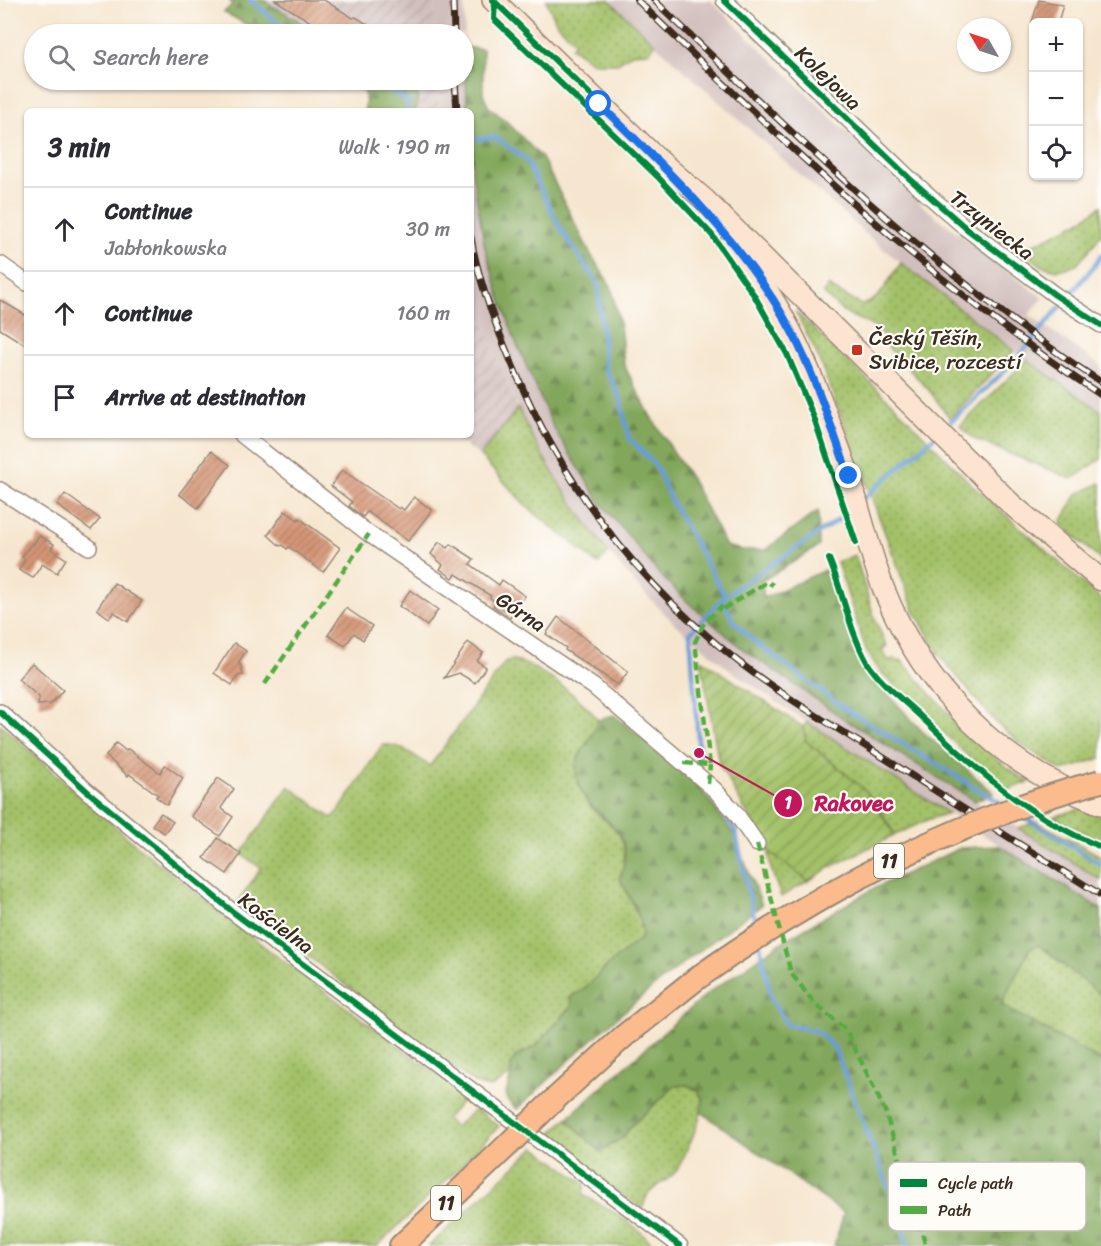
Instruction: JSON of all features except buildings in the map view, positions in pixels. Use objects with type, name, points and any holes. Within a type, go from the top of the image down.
[{"type":"main road","points":[[493,0],[655,157],[705,200],[1011,504],[1101,580]]},
{"type":"main road","points":[[655,157],[745,258],[792,332],[814,379],[852,487],[884,589],[908,640],[927,671],[948,698],[979,730],[1010,755],[1048,779],[1101,804]]},
{"type":"main road","name":"11","points":[[401,1246],[623,1037],[696,979],[783,919],[875,868],[1010,810],[1101,782]]},
{"type":"street","name":"Kolejowa","points":[[724,0],[910,179]]},
{"type":"street","name":"Trzyniecka","points":[[910,179],[967,229],[1055,295],[1101,325]]},
{"type":"street","points":[[0,264],[24,281]]},
{"type":"street","name":"Górna","points":[[246,438],[369,534],[594,687],[715,790],[735,812],[756,844]]},
{"type":"street","points":[[0,490],[89,546]]},
{"type":"street","name":"Kościelna","points":[[0,712],[87,791],[233,912],[680,1246]]},
{"type":"shaded area","points":[[263,0],[433,0],[434,24],[304,24]]},
{"type":"shaded area","points":[[433,0],[464,0],[465,24],[434,24]]},
{"type":"shaded area","points":[[609,0],[710,0],[925,208],[1043,298],[1029,315],[1101,366],[1101,411],[1007,346],[876,243]]},
{"type":"shaded area","points":[[410,90],[439,90],[440,108],[416,108],[418,95]]},
{"type":"shaded area","points":[[439,90],[466,90],[467,108],[440,108]]},
{"type":"shaded area","points":[[474,180],[485,248],[515,340],[600,502],[627,538],[691,605],[744,650],[846,720],[1101,880],[1101,909],[833,740],[729,669],[674,623],[642,591],[580,516],[532,438],[493,349],[475,299]]},
{"type":"shaded area","points":[[474,295],[493,349],[518,408],[480,456],[454,438],[474,438]]},
{"type":"green space","points":[[229,0],[263,0],[304,24],[245,24],[224,12],[233,4]]},
{"type":"green space","points":[[546,0],[609,0],[655,44],[649,52],[632,53],[618,63],[594,63],[571,47],[575,42],[556,22]]},
{"type":"green space","points":[[474,48],[483,49],[483,93],[488,106],[542,158],[591,255],[611,286],[620,325],[624,365],[651,417],[691,479],[726,546],[742,550],[765,550],[818,511],[819,546],[762,581],[764,598],[827,569],[863,667],[922,731],[994,793],[975,801],[846,720],[744,650],[660,575],[600,502],[553,427],[515,340],[498,291],[485,248],[474,184],[474,108],[467,108],[466,90],[474,90]]},
{"type":"green space","points":[[410,90],[418,95],[416,108],[364,108],[366,99],[363,91]]},
{"type":"green space","points":[[1101,206],[1101,235],[1077,265],[1058,270],[1042,266],[1022,250],[1077,223]]},
{"type":"green space","points":[[901,263],[1014,351],[950,418],[928,389],[887,346],[884,338],[875,328],[841,310],[823,293],[828,286],[861,305],[869,302],[880,294]]},
{"type":"green space","points":[[795,311],[893,404],[974,487],[1101,599],[1101,758],[1062,771],[1025,747],[997,724],[939,655],[914,610],[816,352]]},
{"type":"green space","points":[[1027,360],[1101,411],[1101,459],[1072,479],[974,439],[960,426]]},
{"type":"green space","points":[[518,408],[559,483],[609,553],[598,564],[526,506],[480,456]]},
{"type":"green space","points":[[1101,483],[1101,560],[1060,524],[1077,494]]},
{"type":"green space","points":[[855,555],[873,613],[887,646],[882,649],[888,660],[894,659],[897,662],[901,660],[976,741],[1010,770],[1029,782],[1007,790],[979,767],[879,670],[866,650],[837,562]]},
{"type":"green space","points":[[701,659],[803,727],[806,741],[866,791],[895,835],[834,865],[808,881],[768,850],[719,764]]},
{"type":"green space","points":[[506,661],[524,663],[560,684],[598,720],[579,757],[576,770],[577,780],[589,804],[622,837],[626,851],[620,878],[637,914],[642,937],[582,991],[570,997],[572,1006],[535,1047],[528,1052],[522,1052],[511,1065],[511,1074],[496,1085],[485,1087],[463,1075],[281,935],[236,905],[261,868],[241,854],[289,786],[332,818],[339,811],[382,745],[401,748],[430,766]]},
{"type":"green space","points":[[614,715],[695,781],[733,833],[762,905],[648,992],[588,1043],[517,1109],[509,1102],[506,1094],[511,1065],[515,1057],[535,1047],[572,1006],[570,997],[582,991],[642,937],[637,914],[620,878],[625,858],[623,842],[617,831],[587,801],[580,787],[576,770],[579,757],[598,720]]},
{"type":"green space","points":[[807,722],[948,813],[895,835],[881,812],[845,773],[806,741],[803,727]]},
{"type":"green space","points":[[0,724],[137,846],[270,951],[458,1090],[464,1099],[446,1119],[455,1127],[476,1109],[499,1126],[459,1168],[377,1246],[0,1246]]},
{"type":"green space","points":[[1082,808],[1101,816],[1101,841],[1053,817]]},
{"type":"green space","points":[[1037,822],[1101,856],[1101,880],[1018,828]]},
{"type":"green space","points":[[1000,846],[1101,909],[1101,995],[1039,945],[1030,948],[1001,1005],[1101,1061],[1101,1246],[834,1246],[844,1213],[701,1112],[703,1099],[698,1090],[687,1085],[675,1086],[629,1128],[623,1138],[610,1144],[602,1153],[566,1119],[708,993],[788,938],[873,889],[960,848]]},
{"type":"green space","points":[[768,850],[808,881],[781,897],[771,869]]},
{"type":"green space","points":[[1039,945],[1101,995],[1101,1061],[1001,1006],[1030,948]]},
{"type":"green space","points":[[687,1085],[701,1095],[703,1101],[697,1126],[676,1171],[650,1192],[642,1209],[595,1176],[592,1170],[547,1137],[566,1119],[602,1153],[610,1144],[623,1138],[629,1128],[675,1086]]},
{"type":"green space","points":[[535,1147],[585,1184],[583,1195],[630,1223],[654,1246],[429,1246]]},
{"type":"waterway","points":[[250,0],[281,24]]},
{"type":"waterway","points":[[390,90],[409,102],[408,108]]},
{"type":"waterway","points":[[477,139],[495,137],[526,160],[559,226],[598,284],[605,368],[620,397],[629,438],[656,466],[671,501],[725,596]]},
{"type":"waterway","points":[[944,428],[1015,361],[1101,255]]},
{"type":"waterway","points":[[863,499],[934,437]]},
{"type":"waterway","points":[[696,769],[699,753],[690,633],[725,596],[838,520],[852,508]]},
{"type":"waterway","points":[[722,599],[734,622],[754,641],[842,707],[1004,805]]},
{"type":"waterway","points":[[713,798],[735,830],[757,931]]},
{"type":"waterway","points":[[1019,814],[1101,864]]},
{"type":"waterway","points":[[760,945],[771,998],[787,1025],[817,1031],[834,1047],[888,1186]]},
{"type":"waterway","points":[[904,1231],[907,1246]]},
{"type":"railway","points":[[453,0],[454,24]]},
{"type":"railway","points":[[637,0],[747,106],[860,209],[977,306],[1038,352],[1101,395]]},
{"type":"railway","points":[[654,0],[760,102],[868,202],[924,250],[981,296],[1101,382]]},
{"type":"railway","points":[[456,90],[457,108]]},
{"type":"railway","points":[[474,255],[502,340],[535,415],[557,455],[607,530],[666,598],[735,659],[810,712],[1101,895]]},
{"type":"marked path","points":[[265,684],[369,534]]},
{"type":"marked path","points":[[723,609],[767,582],[773,585]]},
{"type":"marked path","points":[[684,763],[710,765],[695,642],[704,623],[722,606]]},
{"type":"marked path","points":[[708,784],[710,765]]},
{"type":"marked path","points":[[757,844],[791,973],[814,1003],[846,1030],[885,1111],[900,1162]]},
{"type":"marked path","points":[[921,1231],[926,1246]]},
{"type":"cycle path","points":[[493,0],[599,103],[590,112]]},
{"type":"cycle path","points":[[724,0],[910,179],[967,229],[1055,295],[1101,325]]},
{"type":"cycle path","points":[[495,2],[494,19],[657,176],[712,235],[754,295],[787,354],[814,418],[856,543]]},
{"type":"cycle path","points":[[829,559],[861,650],[867,662],[884,683],[960,754],[1003,790],[1048,821],[1101,847]]},
{"type":"cycle path","points":[[0,712],[87,791],[233,912],[680,1246]]},
{"type":"place","name":"Český Těšín, Svibice, rozcestí","points":[[857,350]]},
{"type":"place","name":"Rakovec","points":[[699,753]]},
{"type":"route","points":[[599,104],[655,157],[745,258],[770,295],[792,332],[814,379],[849,476]]}]
